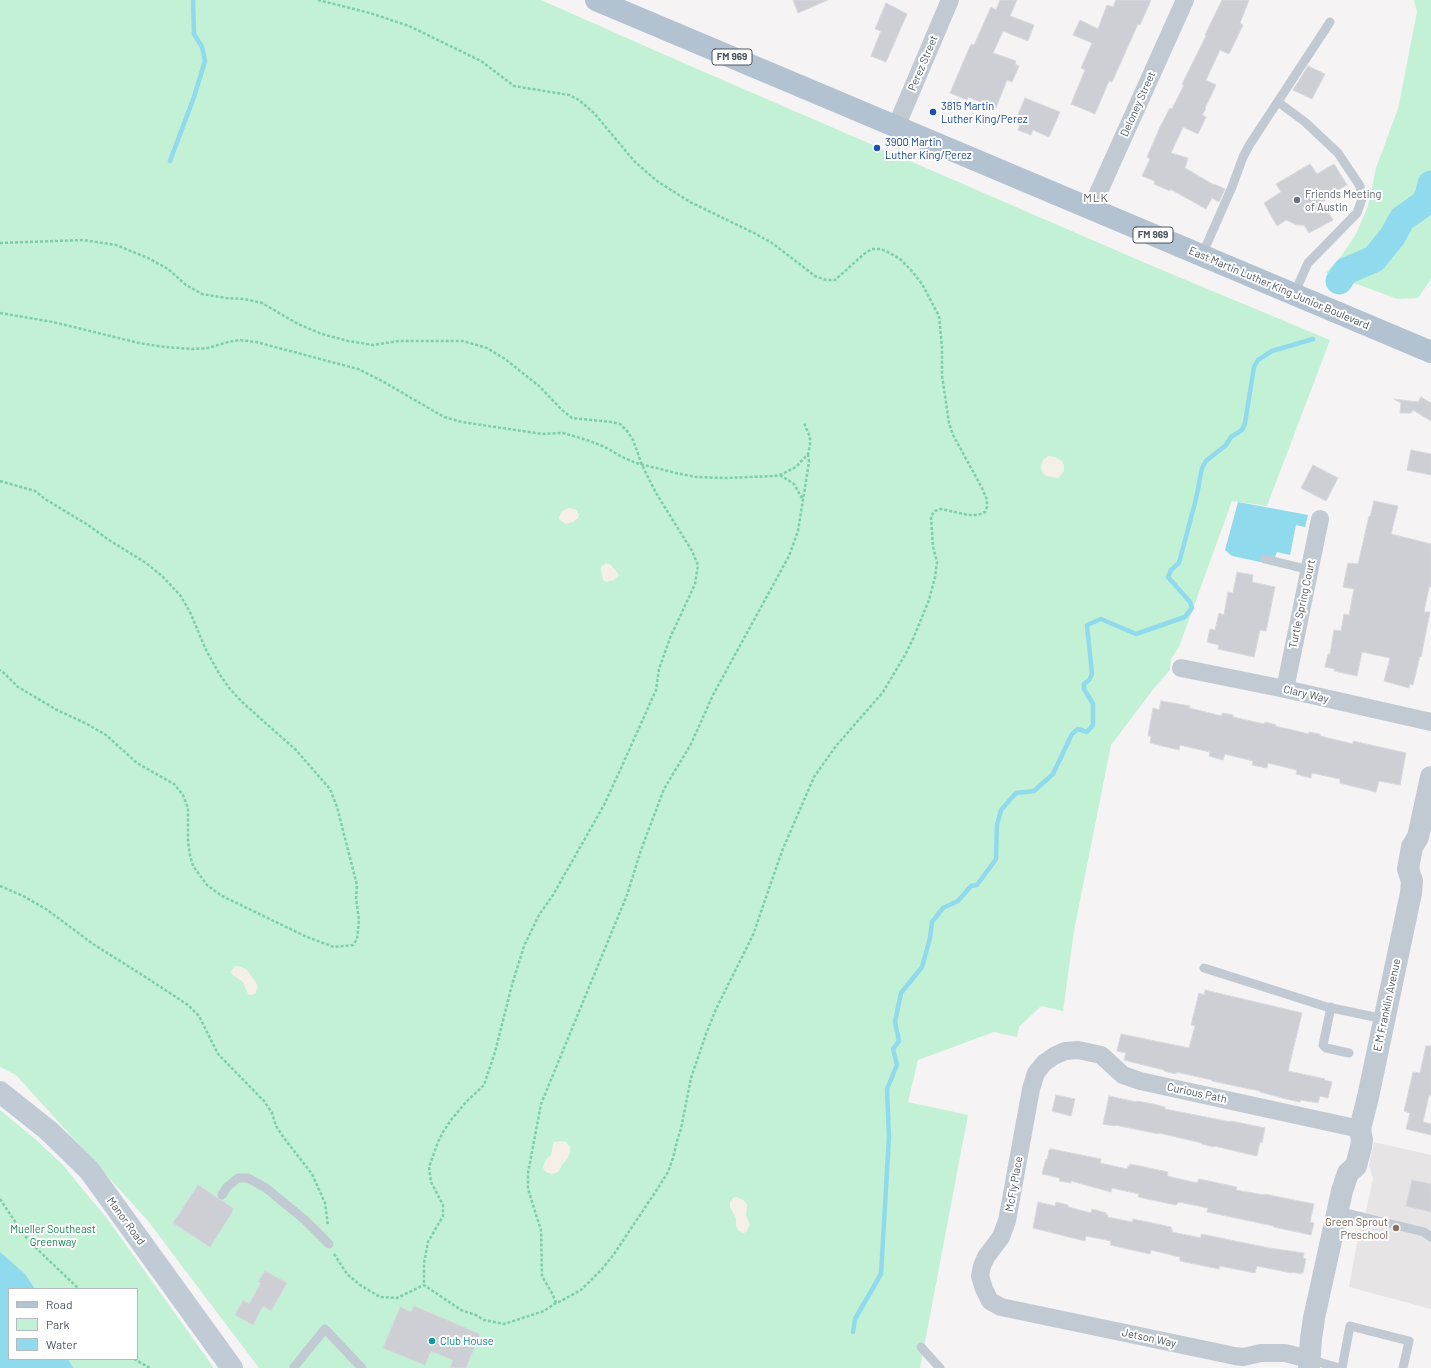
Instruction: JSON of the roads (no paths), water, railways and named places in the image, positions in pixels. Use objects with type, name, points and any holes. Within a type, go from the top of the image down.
[{"type":"main road","name":"East Martin Luther King Junior Boulevard","points":[[596,0],[1431,352]]},
{"type":"main road","name":"Manor Road","points":[[0,1092],[49,1132],[89,1170],[232,1368]]},
{"type":"street","name":"Perez Street","points":[[896,127],[950,0]]},
{"type":"street","name":"Deloney Street","points":[[1091,209],[1185,0]]},
{"type":"street","name":"Turtle Spring Court","points":[[1285,689],[1320,519]]},
{"type":"street","name":"Clary Way","points":[[1181,668],[1285,689],[1431,722]]},
{"type":"street","name":"E M Franklin Avenue","points":[[1309,1364],[1314,1318],[1338,1210],[1348,1173],[1344,1163],[1347,1149],[1352,1137],[1360,1129],[1412,881],[1419,872],[1423,849],[1418,837],[1431,777]]},
{"type":"street","name":"Curious Path","points":[[1044,1063],[1065,1051],[1078,1050],[1092,1052],[1101,1055],[1123,1075],[1135,1080],[1360,1129]]},
{"type":"street","name":"McFly Place","points":[[990,1301],[980,1276],[982,1266],[986,1257],[1001,1237],[1007,1221],[1031,1089],[1036,1073],[1044,1063]]},
{"type":"street","name":"Jetson Way","points":[[990,1301],[1001,1307],[1243,1358],[1262,1353],[1285,1354],[1309,1364]]},
{"type":"lane","points":[[1202,255],[1250,144],[1330,22]]},
{"type":"lane","points":[[1278,102],[1305,122],[1338,153],[1360,186],[1362,199],[1357,213],[1308,263],[1294,294]]},
{"type":"lane","points":[[1265,559],[1310,570]]},
{"type":"lane","points":[[1204,968],[1331,1007],[1384,1019]]},
{"type":"lane","points":[[1331,1007],[1323,1045],[1326,1048],[1349,1053]]},
{"type":"lane","points":[[222,1195],[227,1187],[238,1178],[248,1178],[266,1188],[304,1220],[329,1244]]},
{"type":"lane","points":[[1338,1210],[1424,1232],[1431,1237]]},
{"type":"lane","points":[[1342,1368],[1350,1326],[1410,1341],[1403,1368]]},
{"type":"lane","points":[[295,1368],[294,1367],[325,1329],[362,1368]]},
{"type":"lane","points":[[921,1347],[940,1368]]},
{"type":"lane","points":[[1309,1364],[1339,1368]]},
{"type":"water","points":[[1238,502],[1308,515],[1305,527],[1296,525],[1290,555],[1277,552],[1275,557],[1265,563],[1232,556],[1225,550]]},
{"type":"water","points":[[0,1252],[25,1274],[34,1288],[8,1288],[8,1360],[69,1360],[73,1368],[0,1368]]},
{"type":"waterway","points":[[170,161],[194,97],[205,61],[202,47],[194,34],[193,0]]},
{"type":"waterway","points":[[1339,281],[1346,271],[1374,259],[1392,237],[1402,219],[1423,204],[1428,196],[1431,184]]},
{"type":"waterway","points":[[853,1332],[855,1319],[881,1274],[889,1137],[887,1089],[897,1065],[893,1049],[899,1041],[895,1022],[901,993],[922,967],[930,938],[932,922],[943,908],[958,901],[971,886],[977,885],[996,859],[997,825],[1001,810],[1016,793],[1034,791],[1053,774],[1072,734],[1078,729],[1087,732],[1093,725],[1093,704],[1084,689],[1084,684],[1089,680],[1092,674],[1087,625],[1101,619],[1136,634],[1185,617],[1192,608],[1190,602],[1168,577],[1171,570],[1179,563],[1196,499],[1202,468],[1206,461],[1226,445],[1231,437],[1242,430],[1245,423],[1254,367],[1258,360],[1272,351],[1313,339]]},
{"type":"place","name":"3815 Martin Luther King/Perez","points":[[933,112]]},
{"type":"place","name":"3900 Martin Luther King/Perez","points":[[877,148]]},
{"type":"place","name":"Friends Meeting of Austin","points":[[1297,200]]},
{"type":"place","name":"Green Sprout Preschool","points":[[1396,1228]]},
{"type":"place","name":"Club House","points":[[432,1341]]},
{"type":"district","name":"MLK","points":[[1096,198]]},
{"type":"park label","name":"Mueller Southeast Greenway","points":[[53,1235]]}]
